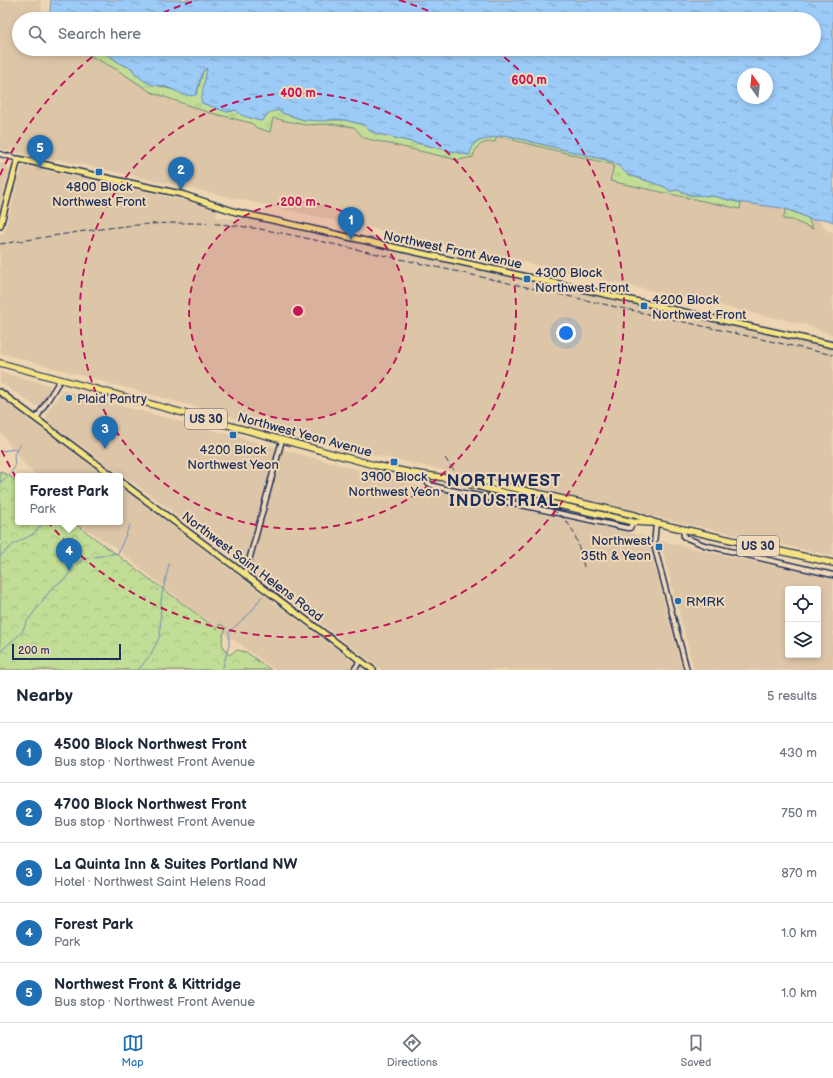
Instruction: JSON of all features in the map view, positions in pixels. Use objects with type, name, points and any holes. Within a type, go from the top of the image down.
[{"type":"highway","name":"Northwest Yeon Avenue","points":[[0,363],[374,465],[421,475],[466,481],[471,479],[478,480],[635,515],[656,523],[833,562]]},
{"type":"highway","name":"Northwest Yeon Avenue","points":[[466,481],[471,485],[633,522],[656,523]]},
{"type":"main road","points":[[0,226],[18,159]]},
{"type":"main road","name":"Northwest Front Avenue","points":[[18,159],[181,194],[234,212],[833,345]]},
{"type":"main road","points":[[0,392],[109,473]]},
{"type":"main road","name":"Northwest Saint Helens Road","points":[[123,483],[373,670]]},
{"type":"street","name":"Northwest Front Avenue","points":[[0,154],[18,159]]},
{"type":"street","points":[[36,419],[60,380]]},
{"type":"street","points":[[244,573],[247,568],[282,440]]},
{"type":"street","points":[[421,475],[430,485],[451,490],[627,528],[630,528],[633,522]]},
{"type":"street","points":[[656,523],[654,545],[687,670]]},
{"type":"street","points":[[683,529],[684,537],[704,545],[833,575]]},
{"type":"street","points":[[354,670],[359,659]]},
{"type":"shaded area","points":[[0,0],[41,0],[42,12],[12,12],[12,56],[46,56],[47,60],[48,56],[110,56],[264,117],[483,129],[499,135],[801,201],[828,231],[833,232],[833,335],[803,324],[57,159],[56,161],[0,149]]},
{"type":"shaded area","points":[[0,163],[6,164],[9,171],[0,205]]},
{"type":"shaded area","points":[[25,166],[188,201],[218,211],[216,217],[258,220],[833,347],[833,556],[352,450],[0,353],[0,280],[2,276],[0,276],[0,234],[4,233],[22,167]]},
{"type":"shaded area","points":[[0,372],[49,385],[50,390],[41,405],[35,406],[0,382]]},
{"type":"shaded area","points":[[63,390],[434,490],[647,537],[682,670],[382,670],[123,475],[123,473],[113,469],[50,423],[47,419],[47,412]]},
{"type":"shaded area","points":[[0,398],[101,473],[34,473],[22,461],[0,432]]},
{"type":"shaded area","points":[[123,489],[364,670],[275,670],[184,603],[113,546],[80,525],[123,525]]},
{"type":"shaded area","points":[[660,541],[833,579],[833,670],[694,670]]},
{"type":"green space","points":[[91,56],[110,56],[121,64],[132,68],[142,79],[151,83],[171,89],[197,93],[203,71],[208,68],[202,103],[228,112],[236,110],[241,114],[260,121],[263,120],[268,113],[278,110],[285,114],[304,120],[345,120],[364,125],[370,131],[378,134],[468,155],[475,142],[497,136],[495,142],[483,143],[478,147],[473,157],[458,160],[364,138],[354,127],[331,124],[305,125],[273,118],[270,132],[257,128],[251,123],[207,112],[151,92],[116,69]]},
{"type":"green space","points":[[504,135],[610,161],[620,166],[627,174],[665,187],[670,191],[678,190],[691,195],[713,196],[741,203],[740,209],[610,181],[614,165],[497,136]]},
{"type":"green space","points":[[786,209],[808,218],[813,229],[792,220],[783,219]]},
{"type":"green space","points":[[0,471],[15,479],[15,525],[77,525],[217,629],[220,624],[226,628],[222,642],[224,649],[229,655],[237,650],[246,652],[271,670],[0,670]]},
{"type":"water","points":[[51,0],[833,0],[833,222],[826,219],[812,220],[782,208],[737,202],[713,196],[691,195],[678,190],[670,191],[665,187],[627,174],[614,162],[504,135],[475,142],[469,155],[378,134],[370,131],[364,125],[345,120],[304,120],[285,114],[278,110],[268,113],[263,120],[260,121],[241,115],[236,110],[227,112],[202,103],[201,100],[207,68],[203,71],[196,95],[192,96],[164,86],[147,83],[132,68],[121,64],[110,56],[821,56],[821,12],[50,12]]},
{"type":"waterway","points":[[0,482],[6,478],[15,467],[14,454],[21,444]]},
{"type":"waterway","points":[[0,451],[17,449]]},
{"type":"waterway","points":[[0,556],[14,544],[33,534],[41,525]]},
{"type":"waterway","points":[[0,652],[22,632],[26,623],[52,588],[65,579],[73,568],[83,559],[118,553],[130,525]]},
{"type":"waterway","points":[[138,670],[151,654],[160,636],[161,599],[169,564]]},
{"type":"waterway","points":[[222,670],[229,645],[229,632],[252,611],[262,596]]},
{"type":"railway","points":[[0,244],[118,227],[166,223],[204,223],[246,227],[301,237],[833,355]]},
{"type":"railway","points":[[445,458],[462,479],[479,490],[501,497],[562,510]]},
{"type":"railway","points":[[552,510],[560,515],[571,527],[584,567]]},
{"type":"place","name":"Northwest Front & Kittridge","points":[[40,168]]},
{"type":"place","name":"4800 Block Northwest Front","points":[[99,172]]},
{"type":"place","name":"4700 Block Northwest Front","points":[[181,190]]},
{"type":"place","name":"4500 Block Northwest Front","points":[[351,240]]},
{"type":"place","name":"4300 Block Northwest Front","points":[[527,279]]},
{"type":"place","name":"4200 Block Northwest Front","points":[[644,306]]},
{"type":"place","name":"Plaid Pantry","points":[[69,398]]},
{"type":"place","name":"4200 Block Northwest Yeon","points":[[233,435]]},
{"type":"place","name":"La Quinta Inn & Suites Portland NW","points":[[105,449]]},
{"type":"place","name":"3900 Block Northwest Yeon","points":[[394,462]]},
{"type":"place","name":"Northwest 35th & Yeon","points":[[659,547]]},
{"type":"place","name":"Forest Park","points":[[69,571]]},
{"type":"place","name":"RMRK","points":[[678,601]]},
{"type":"district","name":"NORTHWEST INDUSTRIAL","points":[[504,490]]}]
